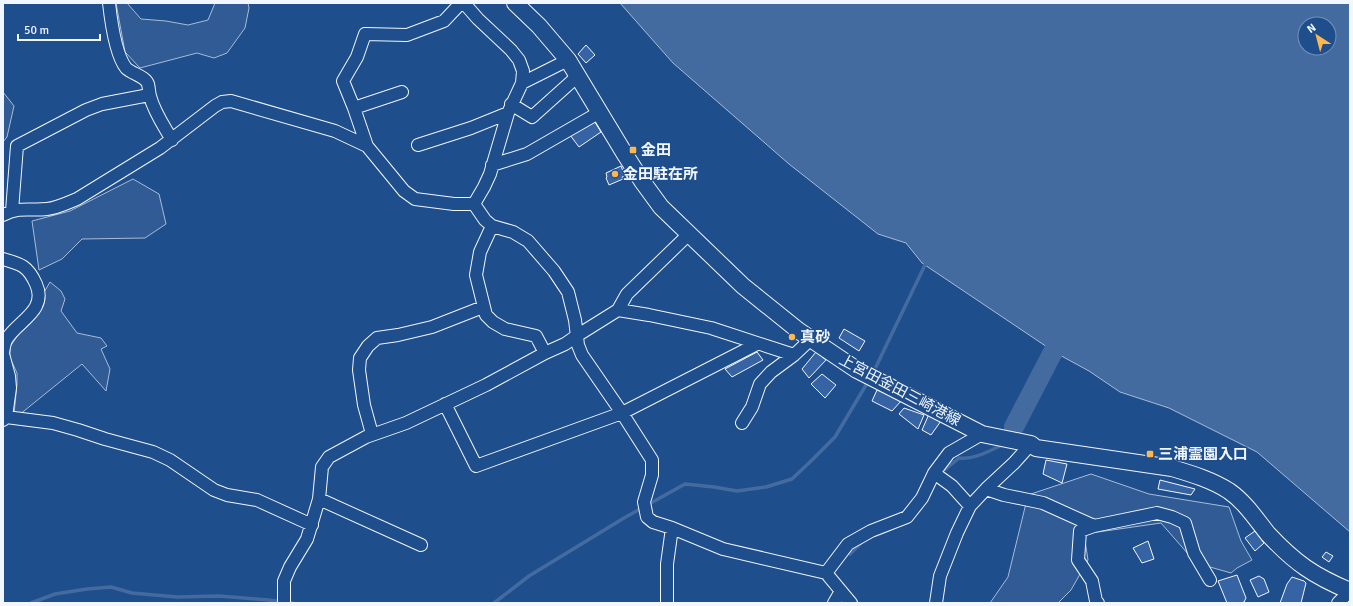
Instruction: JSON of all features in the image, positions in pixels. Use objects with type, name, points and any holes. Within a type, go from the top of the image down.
[{"type":"main road","name":"上宮田金田三崎港線","points":[[515,3],[539,26],[568,60],[642,181],[661,207],[743,286],[812,340],[857,370],[982,434],[1031,444],[1036,448],[1172,468],[1211,481],[1230,492],[1242,503],[1293,559],[1322,578],[1350,591]]},
{"type":"street","points":[[109,3],[116,42],[122,61],[131,73],[146,81],[149,95],[172,140]]},
{"type":"street","points":[[460,3],[444,21],[407,35],[365,34],[357,57],[343,81],[367,146],[409,196],[422,200],[454,204],[474,204]]},
{"type":"street","points":[[464,3],[478,19],[511,50],[519,60],[523,71],[522,83],[519,92],[509,109],[484,188],[474,204]]},
{"type":"street","points":[[522,83],[568,60]]},
{"type":"street","points":[[418,145],[471,128],[509,109],[532,116],[578,75]]},
{"type":"street","points":[[354,108],[402,92]]},
{"type":"street","points":[[149,95],[102,104],[86,110],[16,146],[7,213],[23,208],[47,209],[63,205],[77,199],[172,140],[222,102],[231,101],[334,131],[367,146]]},
{"type":"street","points":[[492,165],[526,154],[600,112]]},
{"type":"street","points":[[474,204],[485,220],[492,226],[513,232],[528,241],[554,271],[568,292],[578,334],[578,345],[582,355],[652,460],[652,475],[644,502],[647,517],[653,522],[672,528],[723,549],[826,573],[851,603]]},
{"type":"street","points":[[492,226],[480,252],[476,276],[486,315],[493,322],[505,329],[536,336],[545,353]]},
{"type":"street","points":[[284,598],[284,581],[290,567],[307,539],[319,499],[322,467],[329,457],[372,434],[406,423],[486,385],[545,353],[565,344],[578,334],[618,310],[627,294],[689,234]]},
{"type":"street","points":[[3,259],[20,264],[26,268],[35,282],[39,297],[37,306],[7,339],[3,353],[9,376],[10,388],[5,418],[52,423],[78,430],[104,440],[153,452],[170,460],[214,490],[257,500],[312,524]]},
{"type":"street","points":[[372,434],[364,405],[359,370],[360,358],[368,346],[377,338],[432,327],[483,307]]},
{"type":"street","points":[[618,310],[711,328],[794,355]]},
{"type":"street","points":[[742,423],[752,407],[760,384],[771,372],[812,340]]},
{"type":"street","points":[[445,404],[476,466],[622,413],[757,344]]},
{"type":"street","points":[[826,573],[848,544],[871,530],[907,517],[922,498],[934,473],[949,453],[982,434]]},
{"type":"street","points":[[936,603],[940,576],[956,533],[970,506],[1014,463],[1031,444]]},
{"type":"street","points":[[934,473],[952,486],[970,506]]},
{"type":"street","points":[[986,489],[1004,495],[1044,503],[1094,526]]},
{"type":"street","points":[[319,499],[420,545]]},
{"type":"street","points":[[1098,603],[1096,601],[1092,581],[1078,560],[1080,531],[1094,526],[1157,513],[1172,517],[1185,523],[1194,554],[1210,580]]},
{"type":"street","points":[[667,603],[668,564],[672,528]]},
{"type":"street","points":[[1338,603],[1350,591]]},
{"type":"street","points":[[834,603],[841,592]]},
{"type":"shaded area","points":[[116,3],[127,3],[141,19],[188,25],[208,20],[215,3],[248,3],[249,8],[245,28],[227,53],[214,58],[197,53],[140,68],[125,52]]},
{"type":"shaded area","points":[[620,3],[1350,3],[1350,532],[1257,452],[1169,408],[1120,392],[1089,371],[1056,353],[922,263],[906,243],[878,234],[789,164],[673,63]]},
{"type":"shaded area","points":[[3,92],[14,106],[7,137],[3,142]]},
{"type":"shaded area","points":[[133,179],[159,194],[166,224],[145,238],[82,239],[62,259],[39,270],[32,221],[70,211]]},
{"type":"shaded area","points":[[50,282],[61,291],[65,299],[61,311],[77,333],[101,338],[107,346],[101,349],[110,369],[106,391],[82,364],[19,415],[14,414],[17,373],[10,358],[10,347],[18,335],[31,323],[43,294]]},
{"type":"shaded area","points":[[1091,474],[1149,494],[1229,507],[1241,541],[1252,560],[1231,573],[1196,563],[1161,523],[1084,534],[1088,560],[1071,590],[1058,603],[990,603],[1008,577],[1028,495]]},
{"type":"building","points":[[586,45],[595,55],[586,63],[578,54]]},
{"type":"building","points":[[593,119],[601,132],[579,147],[570,135]]},
{"type":"building","name":"金田駐在所","points":[[621,166],[625,176],[622,177],[623,179],[609,185],[606,178],[606,173]]},
{"type":"building","points":[[844,329],[865,341],[859,351],[839,338]]},
{"type":"building","points":[[757,352],[763,360],[732,377],[725,369]]},
{"type":"building","points":[[816,352],[826,360],[809,378],[802,369]]},
{"type":"building","points":[[822,374],[836,385],[825,398],[811,384]]},
{"type":"building","points":[[877,390],[902,400],[892,411],[872,401]]},
{"type":"building","points":[[904,408],[924,415],[918,429],[899,414]]},
{"type":"building","points":[[929,414],[941,421],[931,435],[922,430]]},
{"type":"building","points":[[1046,460],[1067,464],[1062,483],[1043,474]]},
{"type":"building","points":[[1160,480],[1195,489],[1191,495],[1158,489]]},
{"type":"building","points":[[1255,531],[1264,543],[1255,551],[1245,538]]},
{"type":"building","points":[[1148,541],[1154,559],[1142,563],[1133,548]]},
{"type":"building","points":[[1326,552],[1333,556],[1329,562],[1322,557]]},
{"type":"building","points":[[1237,575],[1246,598],[1244,602],[1241,603],[1227,603],[1218,581]]},
{"type":"building","points":[[1259,576],[1264,579],[1269,592],[1258,597],[1250,580]]},
{"type":"building","points":[[1292,577],[1306,583],[1301,603],[1280,603],[1287,584]]},
{"type":"waterway","points":[[873,373],[925,265]]},
{"type":"waterway","points":[[1014,427],[1054,350]]},
{"type":"waterway","points":[[494,603],[529,576],[624,518],[685,484],[737,491],[766,487],[792,479],[835,437],[869,380]]},
{"type":"waterway","points":[[942,472],[959,458],[975,457],[1000,446]]},
{"type":"waterway","points":[[876,535],[889,530]]},
{"type":"waterway","points":[[850,554],[862,542]]},
{"type":"waterway","points":[[31,603],[55,594],[111,587],[132,593],[177,597],[219,596],[293,603]]},
{"type":"place","name":"金田","points":[[633,150]]},
{"type":"place","name":"金田駐在所","points":[[615,174]]},
{"type":"place","name":"真砂","points":[[792,337]]},
{"type":"place","name":"三浦霊園入口","points":[[1150,454]]}]
